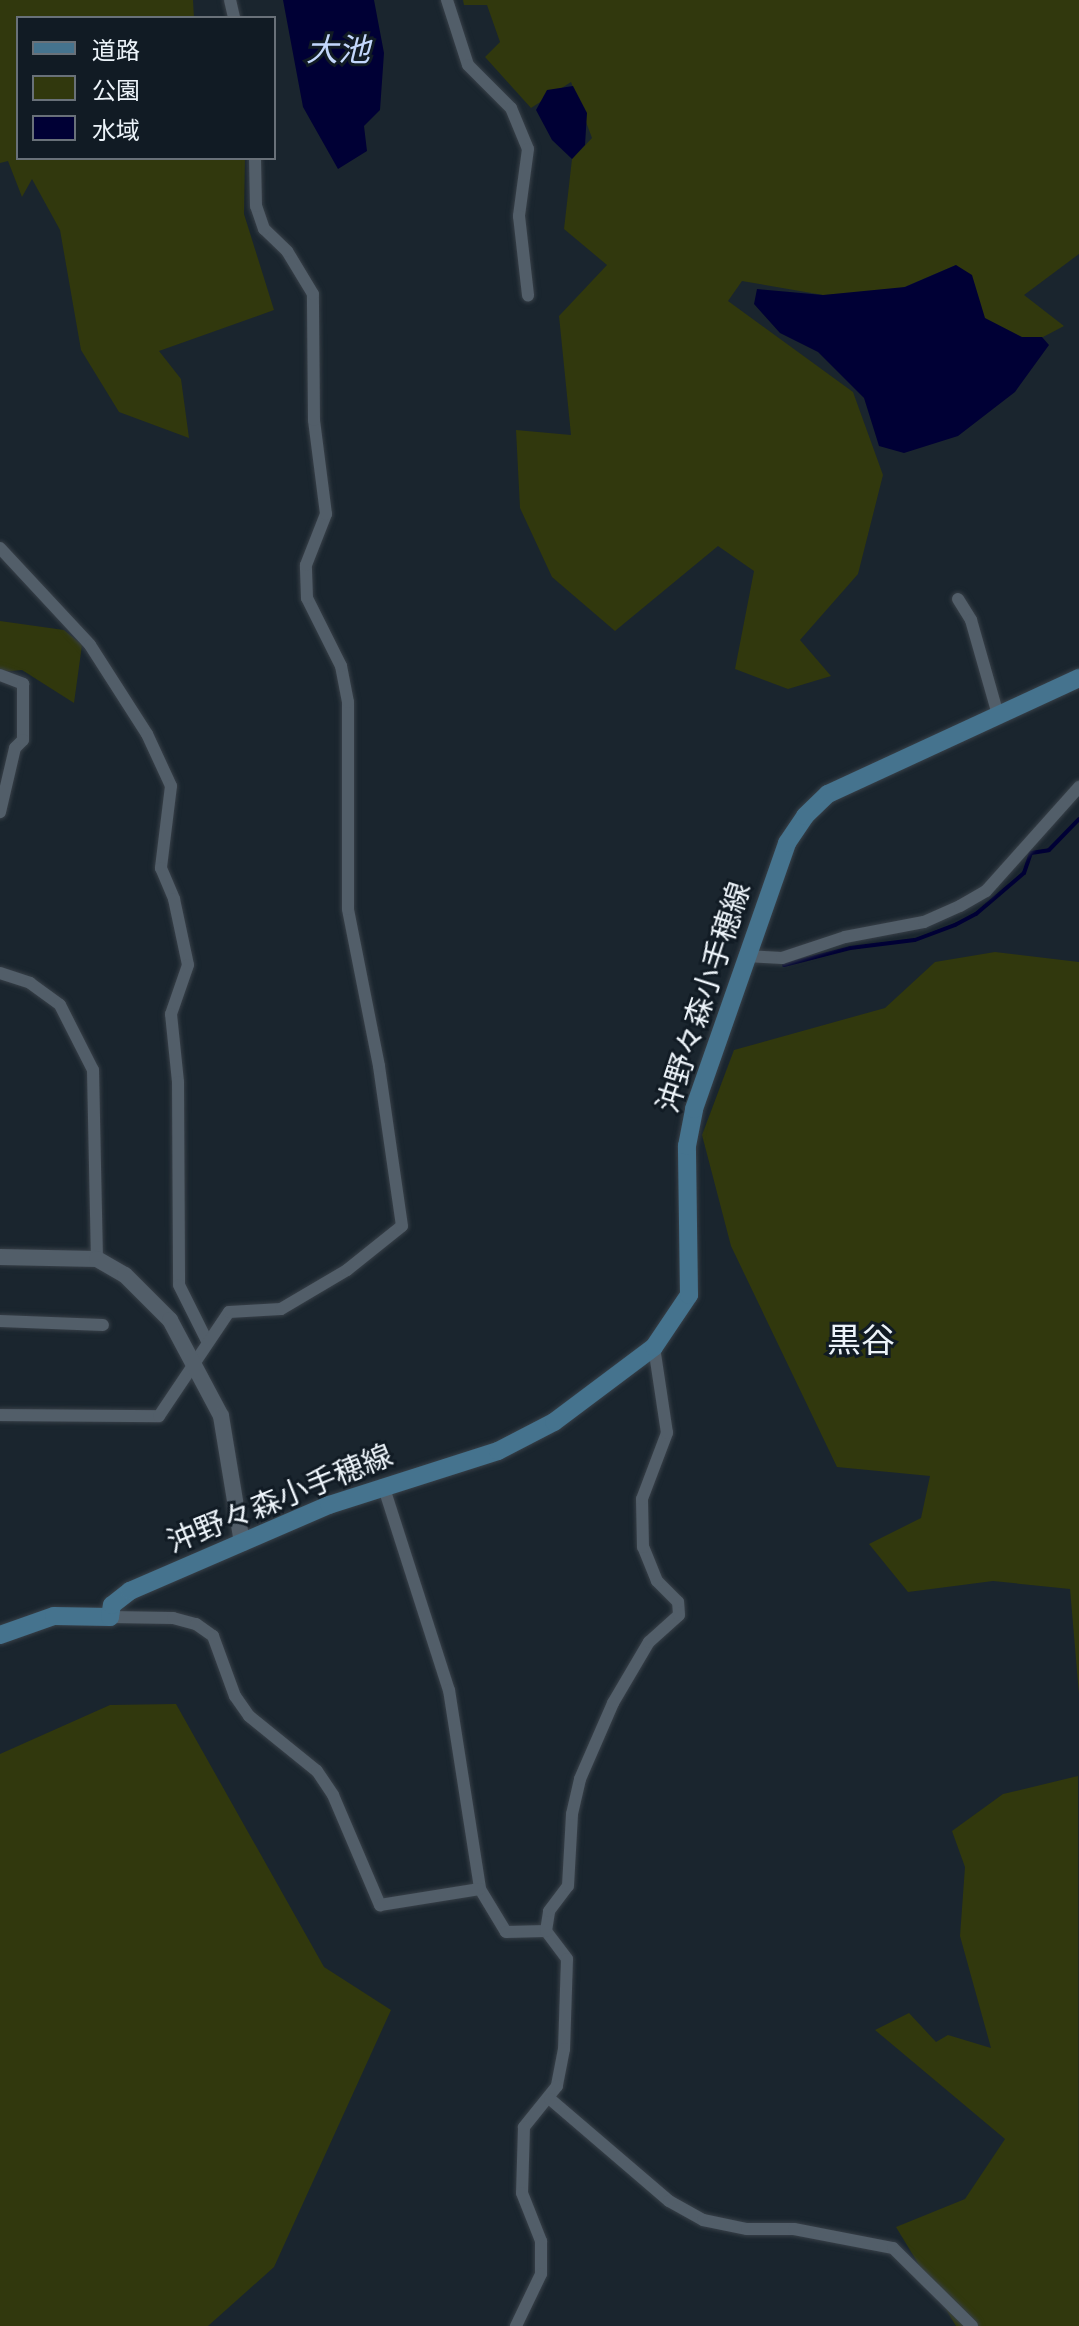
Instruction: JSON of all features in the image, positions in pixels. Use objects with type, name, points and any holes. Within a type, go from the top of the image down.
[{"type":"main road","name":"沖野々森小手穂線","points":[[110,1617],[119,1597],[242,1543],[383,1485],[529,1438],[654,1347],[689,1295],[687,1146],[704,1072],[787,843],[805,816],[849,782],[1079,678]]},
{"type":"main road","points":[[0,1635],[54,1616],[110,1617]]},
{"type":"street","points":[[447,0],[468,65],[511,108],[528,149],[519,216],[528,295]]},
{"type":"street","points":[[0,1415],[159,1416],[195,1365],[207,1341],[233,1309],[281,1309],[316,1290],[399,1231],[403,1216],[349,919],[348,702],[341,666],[307,598],[306,565],[326,514],[314,420],[313,294],[287,251],[264,229],[256,206],[255,160]]},
{"type":"street","points":[[0,548],[90,645],[147,734],[171,786],[161,868],[174,899],[188,965],[171,1014],[178,1082],[179,1285],[207,1341]]},
{"type":"street","points":[[958,599],[971,620],[998,715]]},
{"type":"street","points":[[0,675],[23,684],[23,740],[15,748],[0,812]]},
{"type":"street","points":[[0,748],[15,748]]},
{"type":"street","points":[[746,956],[782,958],[845,937],[924,922],[960,906],[986,891],[1078,790]]},
{"type":"street","points":[[0,973],[30,983],[60,1005],[93,1070],[97,1259]]},
{"type":"street","points":[[0,1257],[97,1259],[125,1275],[170,1320],[221,1416],[242,1543]]},
{"type":"street","points":[[0,1321],[103,1325]]},
{"type":"street","points":[[516,2326],[541,2274],[541,2241],[522,2193],[524,2127],[550,2099],[564,2049],[567,1959],[546,1931],[549,1911],[568,1886],[572,1814],[580,1779],[613,1703],[649,1642],[679,1615],[678,1602],[657,1581],[643,1547],[642,1499],[667,1433],[654,1347]]},
{"type":"street","points":[[383,1485],[449,1690],[480,1889],[506,1932],[546,1931]]},
{"type":"street","points":[[110,1617],[173,1618],[196,1624],[213,1636],[235,1696],[249,1716],[317,1771],[333,1795],[380,1905],[480,1889]]},
{"type":"street","points":[[550,2099],[669,2201],[703,2220],[747,2229],[794,2229],[893,2248],[972,2326]]},
{"type":"green space","points":[[0,0],[193,0],[194,16],[16,16],[16,160],[245,160],[244,214],[274,310],[159,351],[181,379],[189,438],[119,412],[81,350],[60,230],[32,179],[22,197],[8,161],[0,163]]},
{"type":"green space","points":[[463,0],[1079,0],[1079,254],[1024,295],[1064,326],[1024,347],[972,309],[956,265],[888,294],[823,295],[742,281],[728,301],[853,392],[883,475],[858,574],[800,640],[831,676],[788,689],[735,669],[754,571],[718,546],[615,631],[552,577],[520,508],[516,430],[571,435],[559,316],[607,265],[564,229],[572,159],[592,138],[571,82],[531,108],[485,57],[500,42],[487,5],[464,5]]},
{"type":"green space","points":[[0,621],[64,630],[82,645],[74,703],[22,670],[0,672]]},
{"type":"green space","points":[[995,952],[1079,962],[1079,1694],[1070,1589],[993,1581],[908,1592],[869,1544],[921,1518],[930,1476],[837,1467],[731,1246],[702,1135],[734,1050],[885,1008],[935,962]]},
{"type":"green space","points":[[176,1704],[324,1967],[391,2010],[274,2267],[208,2326],[0,2326],[0,1754],[110,1705]]},
{"type":"green space","points":[[1078,1776],[1079,2326],[956,2326],[896,2227],[965,2199],[1005,2139],[875,2030],[909,2013],[936,2042],[948,2035],[991,2048],[960,1936],[965,1867],[952,1831],[1003,1794]]},
{"type":"water","name":"大池","points":[[283,0],[374,0],[384,53],[380,110],[364,126],[367,151],[338,169],[303,107]]},
{"type":"water","points":[[573,86],[587,113],[585,145],[572,159],[552,140],[536,110],[547,90]]},
{"type":"water","points":[[956,265],[972,275],[985,318],[1022,337],[1042,337],[1049,345],[1015,392],[958,436],[904,453],[879,446],[864,398],[818,352],[780,333],[754,304],[757,289],[823,295],[905,287]]},
{"type":"waterway","points":[[784,965],[850,948],[915,940],[955,925],[976,914],[1024,873],[1031,853],[1049,850],[1079,819]]},
{"type":"district","name":"黒谷","points":[[861,1342]]}]
